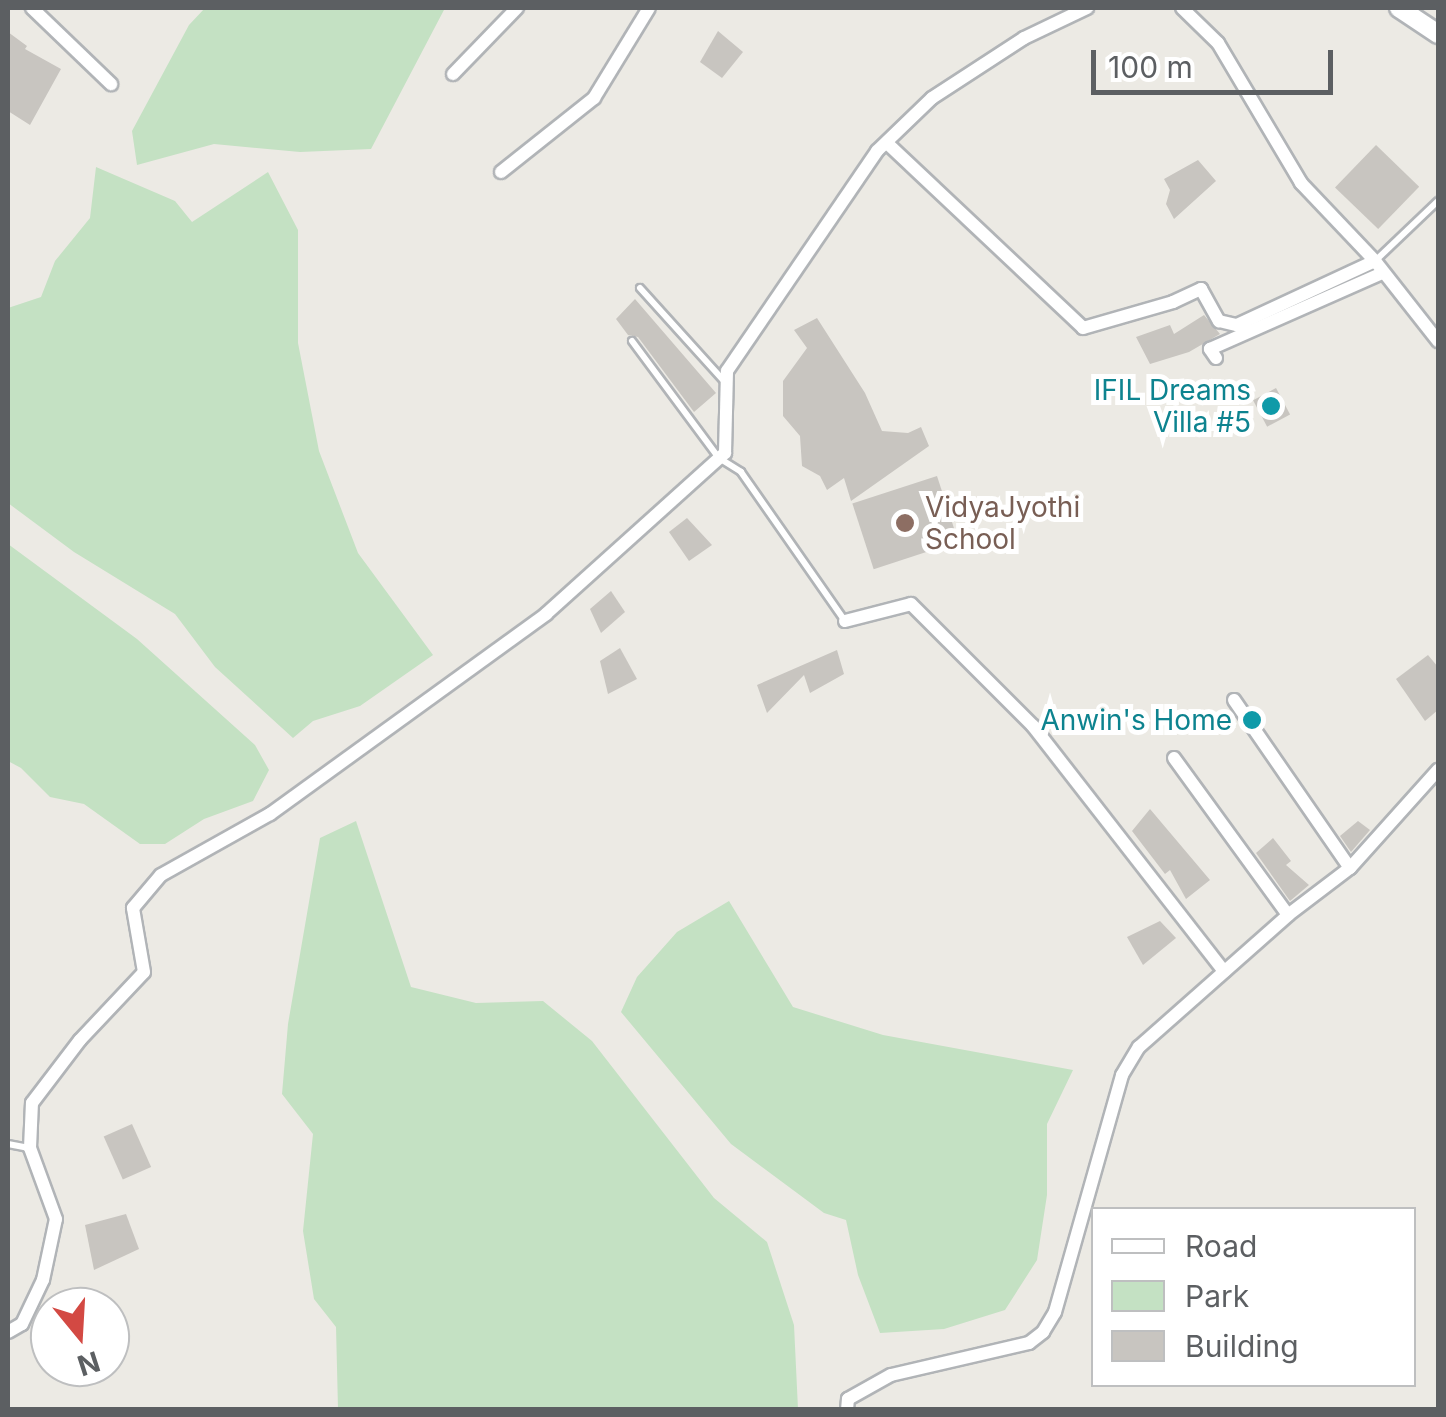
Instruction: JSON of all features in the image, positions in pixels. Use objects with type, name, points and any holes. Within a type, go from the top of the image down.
[{"type":"street","points":[[32,8],[111,84]]},
{"type":"street","points":[[453,74],[517,8]]},
{"type":"street","points":[[501,172],[594,98],[649,8]]},
{"type":"street","points":[[8,1332],[22,1324],[43,1280],[56,1218],[30,1148],[32,1103],[80,1040],[144,972],[133,908],[160,875],[270,814],[546,614],[719,458],[725,452],[730,386],[727,371],[878,152],[932,98],[1024,38],[1086,8]]},
{"type":"street","points":[[1182,8],[1218,43],[1300,183],[1379,267],[1438,342]]},
{"type":"street","points":[[1399,8],[1438,34]]},
{"type":"street","points":[[888,144],[1084,328],[1173,302],[1201,288],[1219,321],[1237,331]]},
{"type":"street","points":[[1216,358],[1210,349],[1237,331],[1379,267]]},
{"type":"street","points":[[845,621],[911,604],[1032,726],[1224,971]]},
{"type":"street","points":[[1234,700],[1350,868]]},
{"type":"street","points":[[1174,758],[1288,915]]},
{"type":"street","points":[[847,1410],[848,1399],[891,1376],[917,1366],[1029,1343],[1044,1332],[1055,1312],[1122,1075],[1139,1047],[1288,915],[1350,868],[1438,770]]},
{"type":"lane","points":[[1379,267],[1438,201]]},
{"type":"lane","points":[[640,288],[730,386]]},
{"type":"lane","points":[[632,341],[719,458],[741,472],[845,621]]},
{"type":"lane","points":[[8,1144],[30,1148]]},
{"type":"green space","points":[[205,8],[445,8],[371,149],[300,152],[214,144],[137,165],[132,131],[189,25]]},
{"type":"green space","points":[[96,167],[175,201],[192,222],[268,172],[298,230],[298,343],[319,451],[358,553],[433,655],[360,706],[313,721],[293,738],[215,667],[175,614],[74,552],[8,503],[8,308],[41,297],[55,261],[90,218]]},
{"type":"green space","points":[[8,544],[137,639],[255,745],[269,770],[253,801],[204,819],[165,844],[140,844],[84,804],[50,797],[21,768],[8,761]]},
{"type":"green space","points":[[356,821],[411,987],[476,1003],[543,1001],[592,1041],[714,1198],[767,1242],[794,1325],[798,1409],[338,1409],[336,1327],[314,1299],[303,1231],[313,1134],[282,1094],[288,1024],[320,838]]},
{"type":"green space","points":[[729,901],[793,1007],[883,1035],[1073,1070],[1047,1124],[1047,1195],[1037,1260],[1005,1310],[944,1329],[880,1333],[858,1275],[846,1220],[824,1213],[731,1144],[621,1012],[637,977],[677,932]]},
{"type":"building","points":[[718,31],[743,52],[722,78],[700,62]]},
{"type":"building","points":[[8,32],[27,46],[25,49],[61,69],[30,125],[8,111]]},
{"type":"building","points":[[1376,145],[1419,187],[1378,229],[1335,187]]},
{"type":"building","points":[[1198,160],[1216,181],[1174,219],[1166,204],[1170,190],[1164,179]]},
{"type":"building","points":[[635,299],[716,393],[694,412],[638,337],[628,335],[616,319]]},
{"type":"building","points":[[1204,315],[1220,334],[1189,352],[1150,364],[1136,337],[1170,325],[1174,334]]},
{"type":"building","points":[[817,318],[865,393],[882,431],[908,433],[921,427],[929,446],[851,501],[844,478],[827,490],[820,476],[802,466],[800,436],[783,416],[783,381],[807,348],[794,330]]},
{"type":"building","name":"IFIL Dreams Villa #5","points":[[1276,388],[1290,414],[1267,427],[1253,400]]},
{"type":"building","points":[[937,476],[958,542],[874,569],[852,504]]},
{"type":"building","points":[[687,518],[712,545],[689,561],[669,532]]},
{"type":"building","points":[[611,591],[625,612],[601,633],[590,609]]},
{"type":"building","points":[[620,648],[637,679],[608,694],[600,661]]},
{"type":"building","points":[[837,650],[844,674],[810,693],[804,675],[767,713],[757,685]]},
{"type":"building","points":[[1428,655],[1438,667],[1438,710],[1425,721],[1396,679]]},
{"type":"building","points":[[1150,809],[1210,880],[1186,899],[1170,870],[1165,874],[1132,831]]},
{"type":"building","points":[[1358,821],[1370,830],[1351,852],[1340,836]]},
{"type":"building","points":[[1273,838],[1291,861],[1286,865],[1309,885],[1290,901],[1256,853]]},
{"type":"building","points":[[1160,921],[1176,938],[1143,965],[1127,937]]},
{"type":"building","points":[[132,1124],[151,1167],[123,1180],[104,1137]]},
{"type":"building","points":[[126,1214],[139,1249],[94,1270],[85,1225]]},
{"type":"place","name":"IFIL Dreams Villa #5","points":[[1271,406]]},
{"type":"place","name":"VidyaJyothi School","points":[[905,523]]},
{"type":"place","name":"Anwin's Home","points":[[1252,720]]}]
